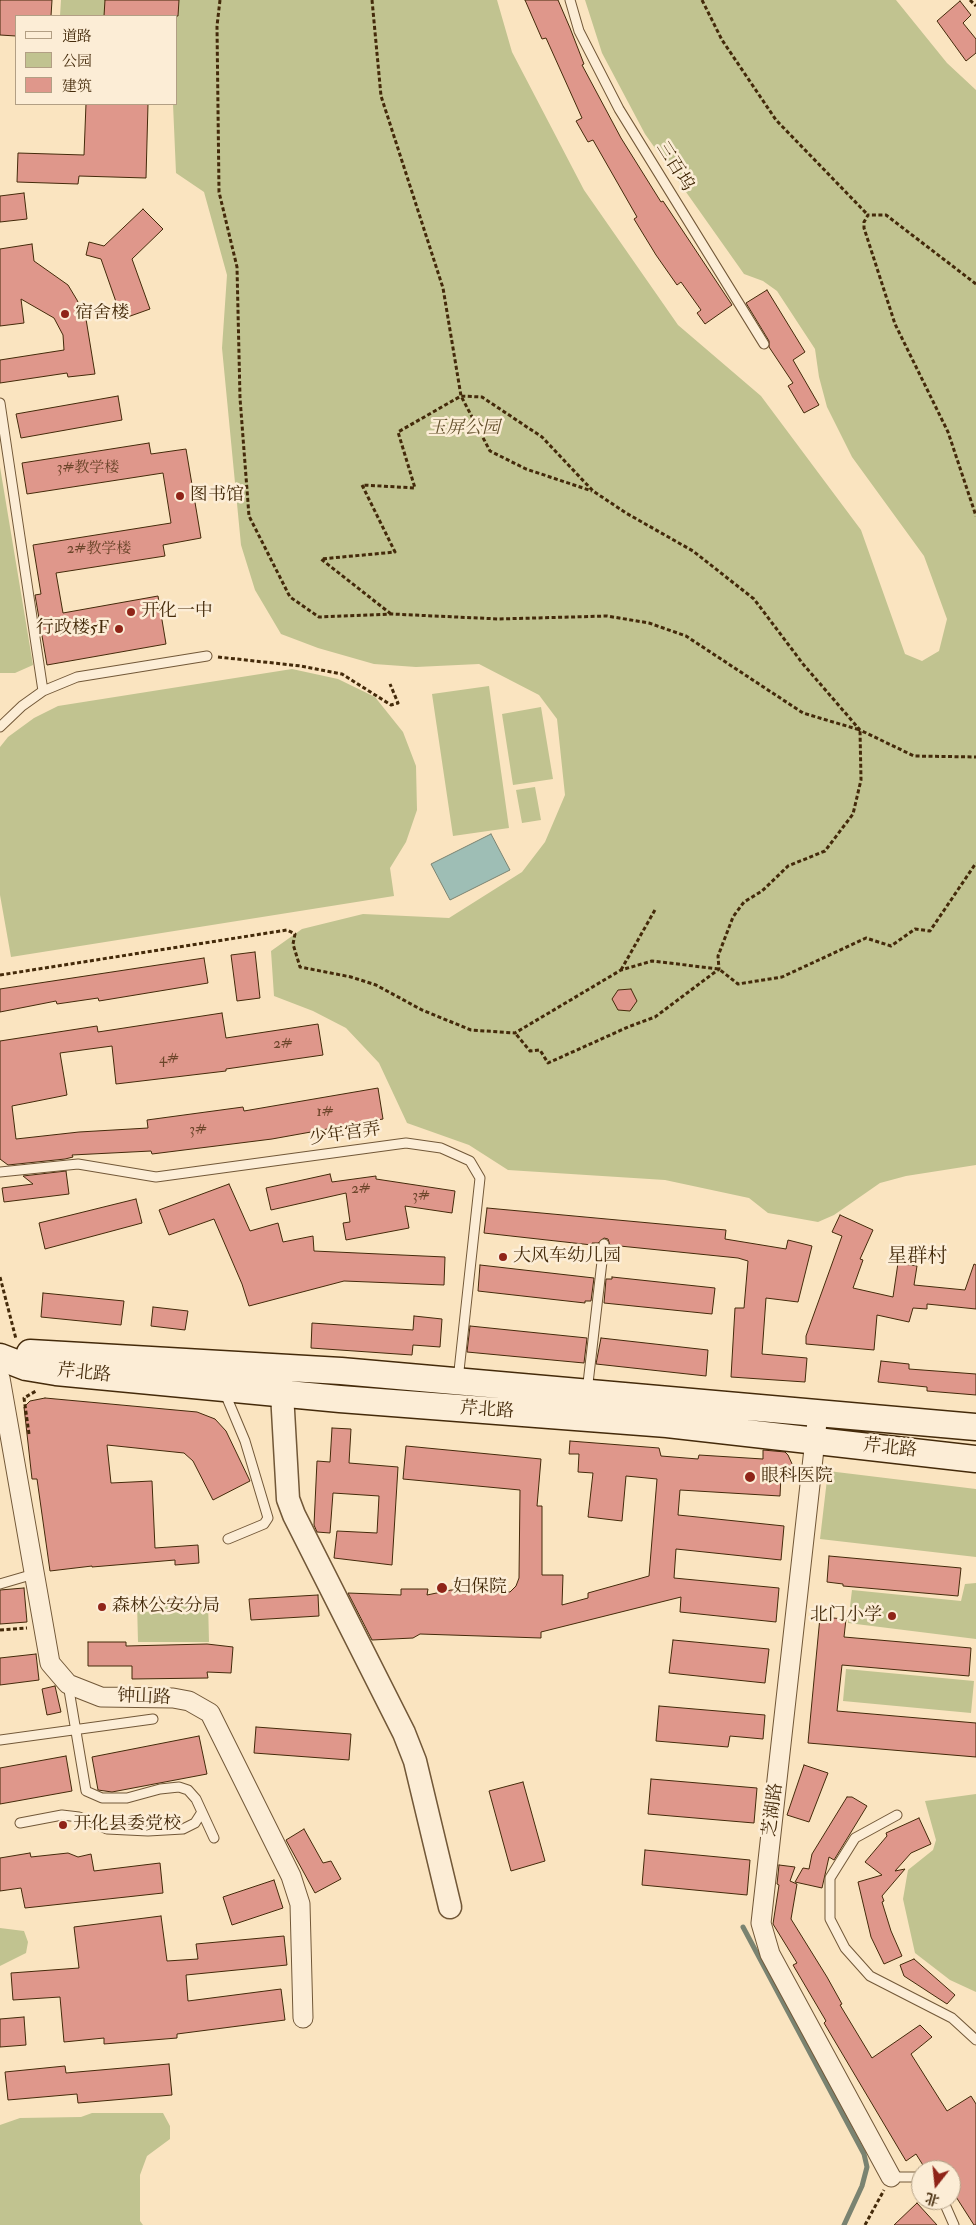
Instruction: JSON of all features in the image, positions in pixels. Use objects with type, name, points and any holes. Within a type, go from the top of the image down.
[{"type":"main road","name":"芹北路","points":[[6,1351],[342,1371],[976,1427]]},
{"type":"main road","name":"芹北路","points":[[6,1351],[26,1367],[56,1372],[282,1394],[657,1424],[976,1459]]},
{"type":"street","points":[[340,1399],[342,1371]]},
{"type":"street","name":"钟山路","points":[[0,1378],[42,1627],[50,1663],[68,1684],[101,1696],[172,1698],[188,1701],[210,1713],[291,1876],[300,1904],[303,2018]]},
{"type":"street","points":[[282,1394],[288,1499],[294,1515],[404,1733],[415,1761],[450,1907]]},
{"type":"street","name":"芝湖路","points":[[818,1413],[761,1924],[770,1954],[892,2177]]},
{"type":"lane","name":"三百坞","points":[[570,0],[579,30],[619,109],[764,344]]},
{"type":"lane","points":[[0,403],[42,691]]},
{"type":"lane","points":[[0,728],[22,706],[42,691],[77,677],[207,656]]},
{"type":"lane","name":"少年宫弄","points":[[0,1172],[78,1164],[156,1177],[406,1143],[441,1148],[470,1161],[480,1178],[458,1381]]},
{"type":"lane","points":[[587,1392],[604,1244]]},
{"type":"lane","points":[[223,1388],[245,1441],[268,1518],[264,1524],[228,1539]]},
{"type":"lane","points":[[0,1584],[34,1574]]},
{"type":"lane","points":[[68,1684],[86,1791],[102,1798],[127,1798],[160,1789],[179,1787],[188,1790],[196,1800],[214,1838]]},
{"type":"lane","points":[[0,1740],[76,1728],[153,1719]]},
{"type":"lane","points":[[20,1823],[62,1815],[79,1817],[107,1828],[148,1831],[183,1829],[195,1823],[202,1812]]},
{"type":"lane","points":[[897,1815],[855,1838],[830,1878],[830,1919],[845,1948],[870,1976],[952,2018],[976,2040]]},
{"type":"lane","points":[[892,2177],[911,2178]]},
{"type":"lane","points":[[947,2210],[954,2225]]},
{"type":"path","points":[[220,0],[217,26],[220,192],[238,267],[240,398],[250,516],[290,597],[319,617],[392,614],[499,619],[607,616],[649,623],[686,636],[803,713],[860,730],[914,756],[976,757]]},
{"type":"path","points":[[372,0],[381,96],[443,288],[461,396],[490,450],[526,470],[593,491]]},
{"type":"path","points":[[702,0],[722,40],[776,120],[868,215],[886,214],[976,284]]},
{"type":"path","points":[[970,0],[976,6]]},
{"type":"path","points":[[868,215],[864,228],[895,324],[948,432],[976,516]]},
{"type":"path","points":[[392,614],[321,559],[395,552],[362,485],[415,488],[398,432],[461,396],[482,397],[542,437],[593,491],[626,514],[693,551],[754,599],[803,664],[860,730],[861,780],[854,814],[825,851],[788,866],[762,891],[744,902],[734,917],[718,956],[719,969]]},
{"type":"path","points":[[207,656],[301,666],[342,674],[391,705],[398,703],[390,684]]},
{"type":"path","points":[[0,975],[287,930],[295,934],[293,944],[300,967],[351,977],[376,985],[422,1010],[472,1030],[515,1033],[621,970],[652,960],[719,969],[738,984],[782,976],[866,938],[891,946],[915,929],[930,931],[976,863]]},
{"type":"path","points":[[621,970],[656,908]]},
{"type":"path","points":[[515,1033],[530,1051],[540,1050],[548,1063],[655,1017],[719,969]]},
{"type":"path","points":[[0,1277],[6,1351]]},
{"type":"path","points":[[0,1630],[42,1627]]},
{"type":"path","points":[[865,2225],[892,2177]]},
{"type":"green space","name":"玉屏公园","points":[[61,0],[497,0],[512,52],[584,190],[678,325],[761,396],[861,530],[905,654],[922,661],[939,651],[947,619],[924,556],[852,457],[827,407],[819,377],[815,349],[777,291],[763,281],[744,274],[645,134],[602,53],[585,0],[896,0],[947,63],[976,90],[976,1165],[906,1176],[880,1183],[834,1215],[818,1222],[768,1213],[749,1198],[665,1180],[508,1170],[469,1145],[407,1123],[379,1063],[346,1028],[313,1011],[274,996],[271,951],[302,929],[363,914],[449,918],[522,872],[545,842],[565,795],[557,719],[539,695],[479,664],[416,667],[374,664],[318,648],[281,634],[255,590],[241,545],[222,348],[227,275],[204,192],[176,173],[173,105],[178,105],[178,15],[60,15]]},
{"type":"green space","points":[[0,467],[33,665],[15,673],[0,673]]},
{"type":"green space","points":[[292,669],[338,679],[375,697],[403,732],[416,766],[417,810],[406,842],[390,868],[394,896],[11,957],[0,895],[0,747],[8,737],[34,718],[58,706]]},
{"type":"green space","points":[[489,686],[509,828],[453,836],[432,694]]},
{"type":"green space","points":[[541,707],[553,779],[513,785],[502,714]]},
{"type":"green space","points":[[535,787],[541,820],[522,823],[516,790]]},
{"type":"green space","points":[[828,1471],[976,1489],[976,1557],[820,1539]]},
{"type":"green space","points":[[976,1583],[976,1639],[848,1623],[852,1590],[961,1601],[965,1584]]},
{"type":"green space","points":[[208,1601],[209,1642],[138,1642],[137,1602]]},
{"type":"green space","points":[[846,1669],[974,1681],[971,1713],[843,1701]]},
{"type":"green space","points":[[976,1794],[976,1992],[950,1980],[915,1953],[903,1899],[908,1870],[933,1850],[936,1840],[925,1801]]},
{"type":"green space","points":[[0,1928],[24,1931],[28,1942],[26,1953],[0,1966]]},
{"type":"green space","points":[[92,2113],[163,2113],[170,2126],[170,2139],[147,2156],[140,2175],[140,2221],[143,2225],[0,2225],[0,2125],[20,2118],[81,2117]]},
{"type":"water","points":[[491,834],[510,870],[450,900],[431,864]]},
{"type":"building","points":[[0,0],[52,0],[51,15],[15,15],[15,36],[0,35]]},
{"type":"building","points":[[105,0],[179,0],[178,16],[104,15]]},
{"type":"building","points":[[525,0],[558,0],[584,64],[582,65],[621,138],[661,202],[663,201],[732,305],[705,324],[697,313],[701,310],[681,282],[677,285],[656,255],[634,219],[637,217],[593,140],[588,142],[576,121],[582,118],[546,38],[542,39]]},
{"type":"building","points":[[960,1],[971,15],[963,23],[976,39],[976,53],[966,61],[937,21]]},
{"type":"building","points":[[86,105],[148,105],[146,178],[79,176],[78,184],[17,182],[18,153],[84,155]]},
{"type":"building","points":[[24,193],[27,219],[0,222],[0,196]]},
{"type":"building","points":[[143,209],[163,229],[132,259],[150,309],[122,319],[101,259],[86,255],[89,242],[104,246]]},
{"type":"building","name":"宿舍楼","points":[[32,244],[34,261],[68,285],[77,300],[86,319],[95,374],[68,377],[67,373],[0,383],[0,360],[64,350],[63,335],[54,318],[21,299],[24,323],[0,326],[0,249]]},
{"type":"building","points":[[767,290],[805,352],[793,360],[819,405],[804,413],[788,386],[793,383],[769,347],[769,341],[746,303]]},
{"type":"building","points":[[118,396],[122,420],[21,438],[16,414]]},
{"type":"building","points":[[149,443],[151,454],[186,449],[201,538],[163,545],[165,556],[56,573],[63,613],[158,596],[166,644],[47,665],[35,595],[41,594],[33,545],[171,523],[163,473],[27,494],[22,463]]},
{"type":"building","points":[[255,952],[260,998],[237,1001],[231,955]]},
{"type":"building","points":[[204,958],[208,983],[99,1001],[98,998],[57,1004],[56,1001],[0,1012],[0,989]]},
{"type":"building","points":[[631,989],[637,1001],[630,1011],[618,1010],[612,999],[618,990]]},
{"type":"building","points":[[222,1013],[226,1038],[318,1024],[323,1055],[226,1069],[226,1071],[116,1084],[112,1046],[60,1053],[67,1095],[12,1106],[16,1139],[79,1132],[148,1128],[147,1120],[243,1107],[244,1111],[378,1088],[383,1119],[272,1139],[152,1154],[151,1151],[72,1155],[73,1157],[65,1159],[8,1165],[0,1159],[0,1041],[97,1026],[98,1032]]},
{"type":"building","points":[[66,1171],[69,1194],[4,1202],[2,1188],[33,1184],[23,1176]]},
{"type":"building","points":[[330,1174],[332,1182],[376,1176],[376,1179],[455,1191],[452,1213],[405,1206],[409,1228],[346,1240],[343,1223],[350,1222],[346,1193],[271,1210],[266,1188]]},
{"type":"building","points":[[229,1184],[250,1231],[278,1223],[283,1242],[313,1236],[314,1251],[445,1257],[444,1285],[344,1281],[249,1306],[242,1284],[214,1219],[169,1235],[159,1210]]},
{"type":"building","points":[[136,1199],[142,1223],[45,1249],[39,1223]]},
{"type":"building","points":[[487,1208],[726,1230],[725,1239],[786,1249],[788,1240],[812,1246],[798,1302],[766,1298],[762,1354],[807,1358],[805,1382],[731,1377],[735,1308],[744,1308],[748,1261],[738,1258],[610,1245],[608,1239],[604,1238],[598,1243],[592,1243],[592,1245],[484,1233]]},
{"type":"building","points":[[840,1215],[873,1230],[860,1259],[863,1260],[853,1288],[893,1297],[898,1263],[917,1266],[914,1285],[965,1290],[974,1264],[976,1265],[976,1309],[927,1304],[927,1309],[913,1308],[909,1322],[877,1315],[874,1350],[806,1344],[806,1336],[842,1236],[832,1232]]},
{"type":"building","points":[[480,1265],[594,1278],[591,1301],[585,1301],[585,1303],[478,1291]]},
{"type":"building","points":[[612,1277],[715,1288],[712,1314],[604,1303],[606,1279],[612,1279]]},
{"type":"building","points":[[43,1293],[124,1301],[121,1325],[41,1317]]},
{"type":"building","points":[[153,1307],[188,1311],[185,1330],[151,1326]]},
{"type":"building","points":[[414,1316],[442,1319],[440,1347],[413,1345],[412,1355],[311,1348],[312,1323],[413,1330]]},
{"type":"building","points":[[470,1326],[587,1338],[584,1363],[467,1352]]},
{"type":"building","points":[[601,1338],[708,1350],[706,1376],[596,1364]]},
{"type":"building","points":[[881,1361],[909,1364],[909,1369],[976,1374],[976,1395],[927,1391],[927,1387],[878,1382]]},
{"type":"building","points":[[45,1398],[197,1412],[215,1419],[226,1431],[250,1481],[213,1500],[193,1461],[184,1453],[107,1445],[111,1483],[152,1481],[155,1548],[198,1545],[199,1563],[175,1565],[175,1560],[50,1571],[37,1479],[32,1479],[24,1407],[30,1401]]},
{"type":"building","points":[[332,1428],[351,1429],[349,1463],[398,1467],[392,1565],[334,1558],[337,1531],[377,1533],[379,1496],[333,1493],[330,1533],[317,1532],[314,1525],[317,1461],[330,1462]]},
{"type":"building","points":[[570,1441],[659,1448],[661,1456],[698,1459],[699,1455],[763,1459],[763,1450],[785,1452],[793,1466],[792,1476],[781,1476],[780,1496],[680,1490],[678,1515],[784,1526],[781,1560],[676,1549],[674,1578],[779,1588],[776,1622],[680,1612],[681,1597],[541,1632],[541,1638],[420,1634],[413,1638],[372,1640],[348,1593],[401,1595],[401,1589],[428,1589],[427,1595],[451,1590],[510,1592],[516,1586],[519,1578],[520,1490],[403,1479],[406,1446],[541,1459],[537,1506],[542,1506],[542,1575],[563,1575],[562,1605],[588,1598],[588,1593],[649,1576],[657,1479],[626,1476],[622,1521],[588,1517],[593,1473],[578,1472],[579,1454],[569,1454]]},
{"type":"building","points":[[829,1556],[961,1568],[958,1596],[843,1586],[843,1584],[827,1582]]},
{"type":"building","points":[[24,1588],[27,1622],[0,1624],[0,1590]]},
{"type":"building","points":[[318,1595],[319,1616],[251,1620],[249,1599]]},
{"type":"building","points":[[820,1617],[846,1619],[844,1637],[971,1648],[969,1676],[842,1665],[837,1711],[976,1723],[976,1757],[808,1743]]},
{"type":"building","points":[[673,1640],[769,1649],[765,1683],[669,1673]]},
{"type":"building","points":[[88,1642],[126,1642],[126,1646],[207,1644],[233,1647],[231,1673],[207,1672],[208,1678],[132,1679],[132,1666],[88,1666]]},
{"type":"building","points":[[36,1654],[39,1680],[0,1685],[0,1658]]},
{"type":"building","points":[[55,1686],[61,1712],[47,1715],[42,1689]]},
{"type":"building","points":[[659,1706],[765,1715],[763,1739],[730,1736],[728,1747],[656,1741]]},
{"type":"building","points":[[256,1727],[351,1734],[349,1760],[254,1753]]},
{"type":"building","points":[[199,1736],[207,1774],[112,1792],[98,1790],[92,1757]]},
{"type":"building","points":[[66,1756],[72,1791],[0,1804],[0,1768]]},
{"type":"building","points":[[804,1765],[828,1773],[809,1822],[787,1815]]},
{"type":"building","points":[[651,1779],[757,1788],[754,1823],[648,1814]]},
{"type":"building","points":[[523,1782],[545,1861],[511,1871],[489,1791]]},
{"type":"building","points":[[847,1797],[852,1797],[867,1806],[834,1860],[829,1857],[822,1888],[795,1882],[803,1868],[809,1869],[812,1854]]},
{"type":"building","points":[[919,1818],[931,1844],[911,1853],[895,1871],[905,1869],[882,1896],[891,1931],[902,1956],[884,1964],[871,1937],[858,1882],[882,1875],[865,1862],[887,1836],[886,1833]]},
{"type":"building","points":[[304,1829],[323,1863],[331,1861],[341,1879],[315,1893],[286,1840]]},
{"type":"building","points":[[645,1850],[750,1860],[747,1895],[642,1885]]},
{"type":"building","points":[[30,1853],[31,1857],[68,1853],[78,1857],[91,1854],[94,1871],[160,1863],[163,1893],[25,1908],[21,1888],[0,1891],[0,1858]]},
{"type":"building","points":[[779,1865],[795,1867],[790,1881],[797,1884],[791,1919],[827,1977],[842,2004],[840,2005],[872,2058],[920,2025],[932,2037],[911,2054],[947,2111],[971,2096],[976,2104],[976,2225],[974,2225],[961,2205],[961,2160],[920,2160],[916,2154],[906,2161],[824,2023],[826,2021],[793,1965],[797,1963],[773,1924],[779,1885],[777,1884]]},
{"type":"building","points":[[274,1880],[283,1908],[232,1925],[223,1897]]},
{"type":"building","points":[[161,1916],[167,1961],[198,1959],[196,1944],[284,1936],[287,1965],[186,1975],[188,2001],[281,1989],[285,2020],[177,2034],[177,2038],[104,2044],[104,2038],[64,2042],[60,1997],[13,2000],[11,1973],[79,1968],[74,1927]]},
{"type":"building","points":[[914,1959],[955,1995],[947,2004],[904,1976],[900,1965]]},
{"type":"building","points":[[24,2017],[26,2045],[0,2047],[0,2019]]},
{"type":"building","points":[[169,2064],[172,2095],[78,2103],[77,2094],[8,2100],[5,2072],[65,2066],[66,2073]]},
{"type":"building","points":[[911,2209],[923,2210],[937,2225],[894,2225]]},
{"type":"waterway","points":[[743,1927],[864,2154],[867,2167],[862,2186],[844,2225]]},
{"type":"place","name":"宿舍楼","points":[[65,314]]},
{"type":"place","name":"图书馆","points":[[180,496]]},
{"type":"place","name":"开化一中","points":[[131,612]]},
{"type":"place","name":"行政楼5F","points":[[119,629]]},
{"type":"place","name":"大风车幼儿园","points":[[503,1257]]},
{"type":"place","name":"眼科医院","points":[[750,1477]]},
{"type":"place","name":"妇保院","points":[[442,1588]]},
{"type":"place","name":"森林公安分局","points":[[102,1607]]},
{"type":"place","name":"北门小学","points":[[892,1616]]},
{"type":"place","name":"开化县委党校","points":[[63,1825]]},
{"type":"district","name":"星群村","points":[[917,1258]]}]
